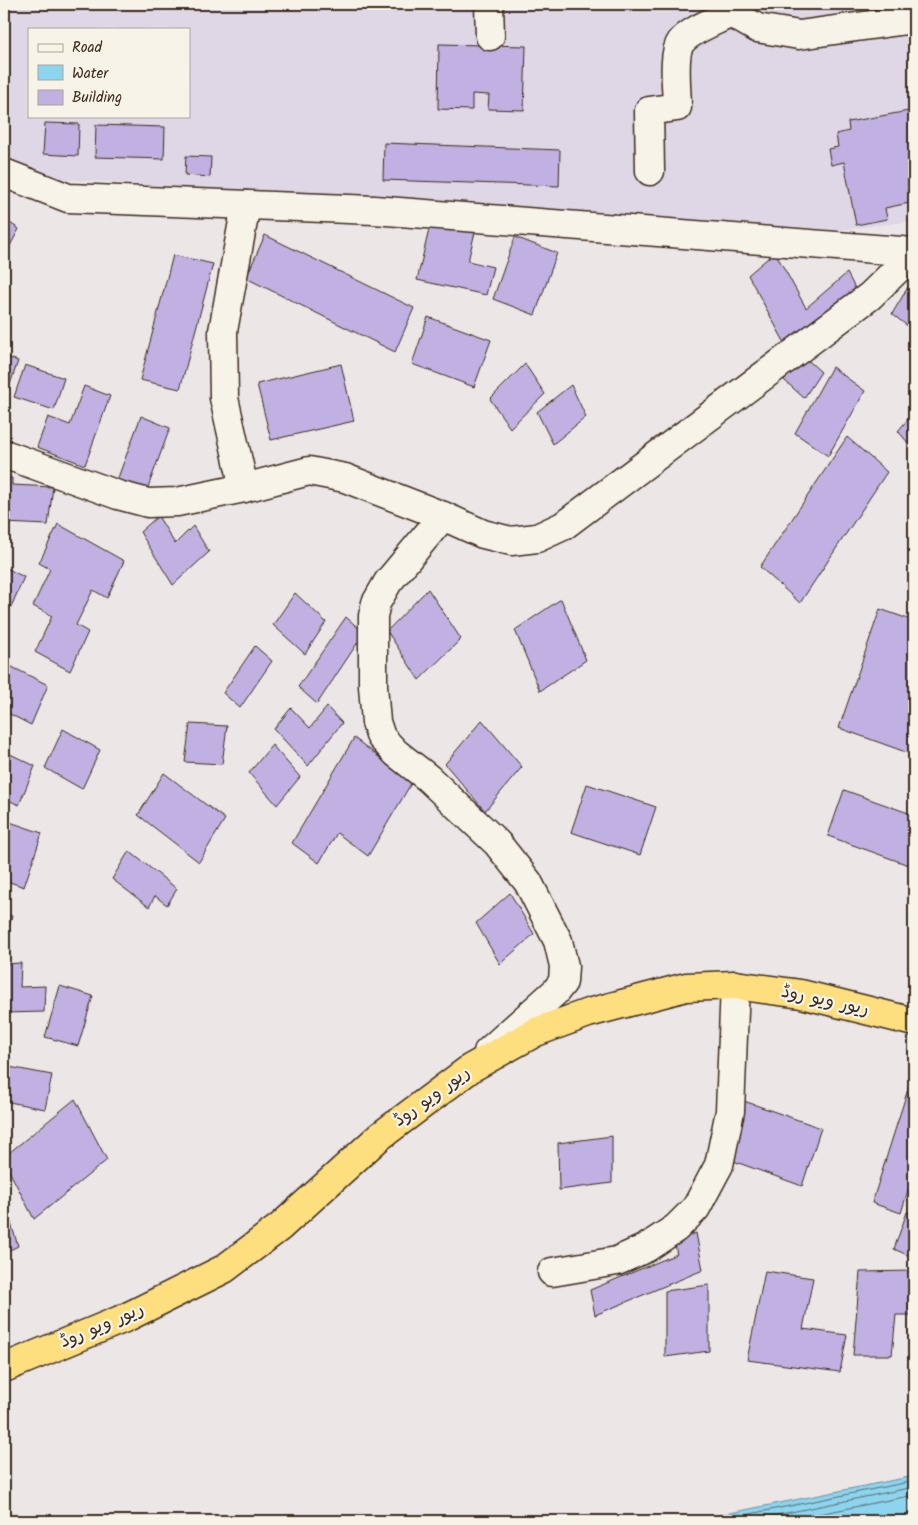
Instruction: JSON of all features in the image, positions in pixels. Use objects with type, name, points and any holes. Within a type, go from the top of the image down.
[{"type":"highway","name":"ریور ویو روڈ","points":[[4,1368],[125,1318],[224,1269],[280,1227],[379,1137],[471,1068],[536,1032],[588,1013],[686,987],[735,985],[801,994],[914,1022]]},
{"type":"street","points":[[489,4],[490,36]]},
{"type":"street","points":[[650,171],[649,111],[677,107],[677,54],[681,42],[727,8],[757,28],[799,35],[914,19]]},
{"type":"street","points":[[4,173],[68,198],[374,210],[914,253]]},
{"type":"street","points":[[244,488],[224,398],[223,331],[246,205]]},
{"type":"street","points":[[4,454],[118,495],[148,503],[177,502],[244,488],[309,471],[325,473],[352,481],[443,516],[483,534],[510,541],[537,538],[563,526],[870,296],[914,253]]},
{"type":"street","points":[[443,516],[388,582],[376,603],[372,616],[373,686],[376,722],[381,737],[391,748],[428,778],[497,843],[528,882],[558,941],[564,966],[563,982],[554,992],[471,1068]]},
{"type":"street","points":[[552,1272],[617,1260],[646,1248],[676,1228],[696,1208],[719,1165],[730,1111],[735,985]]},
{"type":"shaded area","points":[[4,4],[914,4],[914,221],[839,230],[61,179],[4,158]]},
{"type":"water","points":[[914,1476],[914,1521],[690,1521]]},
{"type":"building","points":[[439,44],[526,46],[524,110],[488,109],[489,95],[472,94],[472,110],[438,109]]},
{"type":"building","points":[[914,110],[914,202],[885,208],[887,219],[856,225],[844,162],[831,165],[828,149],[838,147],[836,134],[849,131],[848,122]]},
{"type":"building","points":[[45,123],[79,124],[78,156],[43,154]]},
{"type":"building","points":[[96,125],[165,127],[164,159],[95,157]]},
{"type":"building","points":[[384,143],[560,150],[559,186],[383,180]]},
{"type":"building","points":[[186,156],[211,157],[210,177],[185,175]]},
{"type":"building","points":[[432,217],[476,228],[468,261],[493,267],[486,295],[417,280]]},
{"type":"building","points":[[4,219],[19,229],[4,257]]},
{"type":"building","points":[[265,235],[414,308],[395,352],[246,278]]},
{"type":"building","points":[[515,237],[557,253],[535,315],[493,299]]},
{"type":"building","points":[[775,252],[806,308],[847,273],[856,290],[787,347],[748,275]]},
{"type":"building","points":[[173,255],[213,264],[180,389],[140,380]]},
{"type":"building","points":[[914,277],[914,331],[892,314]]},
{"type":"building","points":[[428,317],[491,340],[474,387],[412,364]]},
{"type":"building","points":[[801,354],[821,372],[804,398],[784,380]]},
{"type":"building","points":[[4,356],[18,361],[4,402]]},
{"type":"building","points":[[341,364],[354,421],[271,440],[257,384]]},
{"type":"building","points":[[525,364],[545,394],[510,428],[490,399]]},
{"type":"building","points":[[25,365],[64,378],[54,410],[14,397]]},
{"type":"building","points":[[832,367],[865,391],[828,456],[795,433]]},
{"type":"building","points":[[571,385],[586,417],[553,444],[537,412]]},
{"type":"building","points":[[84,386],[110,396],[85,465],[37,447],[48,417],[70,425]]},
{"type":"building","points":[[914,412],[914,450],[898,431]]},
{"type":"building","points":[[141,416],[170,428],[145,495],[116,483]]},
{"type":"building","points":[[847,437],[887,472],[800,603],[760,567]]},
{"type":"building","points":[[4,478],[12,478],[12,485],[53,487],[48,525],[4,523]]},
{"type":"building","points":[[158,516],[175,544],[193,526],[209,552],[173,585],[140,532]]},
{"type":"building","points":[[58,524],[124,561],[107,598],[93,590],[76,625],[88,632],[70,671],[35,652],[52,616],[33,606],[50,569],[39,563]]},
{"type":"building","points":[[4,567],[24,577],[11,607],[4,603]]},
{"type":"building","points":[[428,589],[461,639],[419,680],[387,631]]},
{"type":"building","points":[[295,593],[326,622],[305,654],[273,625]]},
{"type":"building","points":[[561,599],[586,660],[540,691],[515,630]]},
{"type":"building","points":[[880,609],[914,621],[914,755],[839,728]]},
{"type":"building","points":[[346,617],[364,633],[317,704],[298,687]]},
{"type":"building","points":[[255,646],[272,661],[240,708],[223,693]]},
{"type":"building","points":[[4,663],[48,685],[31,725],[4,711]]},
{"type":"building","points":[[327,707],[342,723],[308,766],[274,729],[291,708],[310,728]]},
{"type":"building","points":[[482,720],[522,767],[485,811],[445,764]]},
{"type":"building","points":[[190,724],[227,726],[222,764],[185,762]]},
{"type":"building","points":[[63,729],[100,750],[82,789],[45,768]]},
{"type":"building","points":[[354,738],[412,782],[368,856],[337,833],[319,863],[292,843]]},
{"type":"building","points":[[272,745],[300,777],[277,805],[249,773]]},
{"type":"building","points":[[4,751],[35,766],[19,805],[4,798]]},
{"type":"building","points":[[164,773],[225,819],[199,862],[138,815]]},
{"type":"building","points":[[587,784],[656,807],[640,855],[571,832]]},
{"type":"building","points":[[844,790],[914,815],[914,867],[828,836]]},
{"type":"building","points":[[7,821],[42,833],[24,887],[4,880],[4,831]]},
{"type":"building","points":[[129,851],[177,889],[167,905],[155,896],[149,907],[112,879]]},
{"type":"building","points":[[510,893],[534,934],[500,964],[476,923]]},
{"type":"building","points":[[4,913],[12,916],[4,943]]},
{"type":"building","points":[[21,963],[20,987],[45,986],[44,1012],[4,1013],[4,964]]},
{"type":"building","points":[[60,986],[93,996],[78,1046],[45,1037]]},
{"type":"building","points":[[9,1067],[52,1075],[45,1109],[4,1101],[4,1088]]},
{"type":"building","points":[[914,1070],[914,1171],[901,1213],[872,1203]]},
{"type":"building","points":[[75,1099],[107,1160],[34,1219],[4,1161],[4,1157]]},
{"type":"building","points":[[744,1101],[821,1128],[802,1186],[725,1158]]},
{"type":"building","points":[[612,1136],[612,1183],[559,1190],[558,1143]]},
{"type":"building","points":[[4,1201],[18,1246],[4,1253]]},
{"type":"building","points":[[907,1212],[914,1215],[914,1258],[894,1249]]},
{"type":"building","points":[[696,1233],[703,1270],[595,1315],[590,1290],[677,1254],[674,1242]]},
{"type":"building","points":[[765,1271],[813,1278],[803,1329],[847,1335],[840,1372],[747,1360]]},
{"type":"building","points":[[914,1271],[914,1315],[896,1315],[892,1355],[853,1355],[860,1272]]},
{"type":"building","points":[[709,1285],[709,1351],[665,1357],[665,1291]]}]
